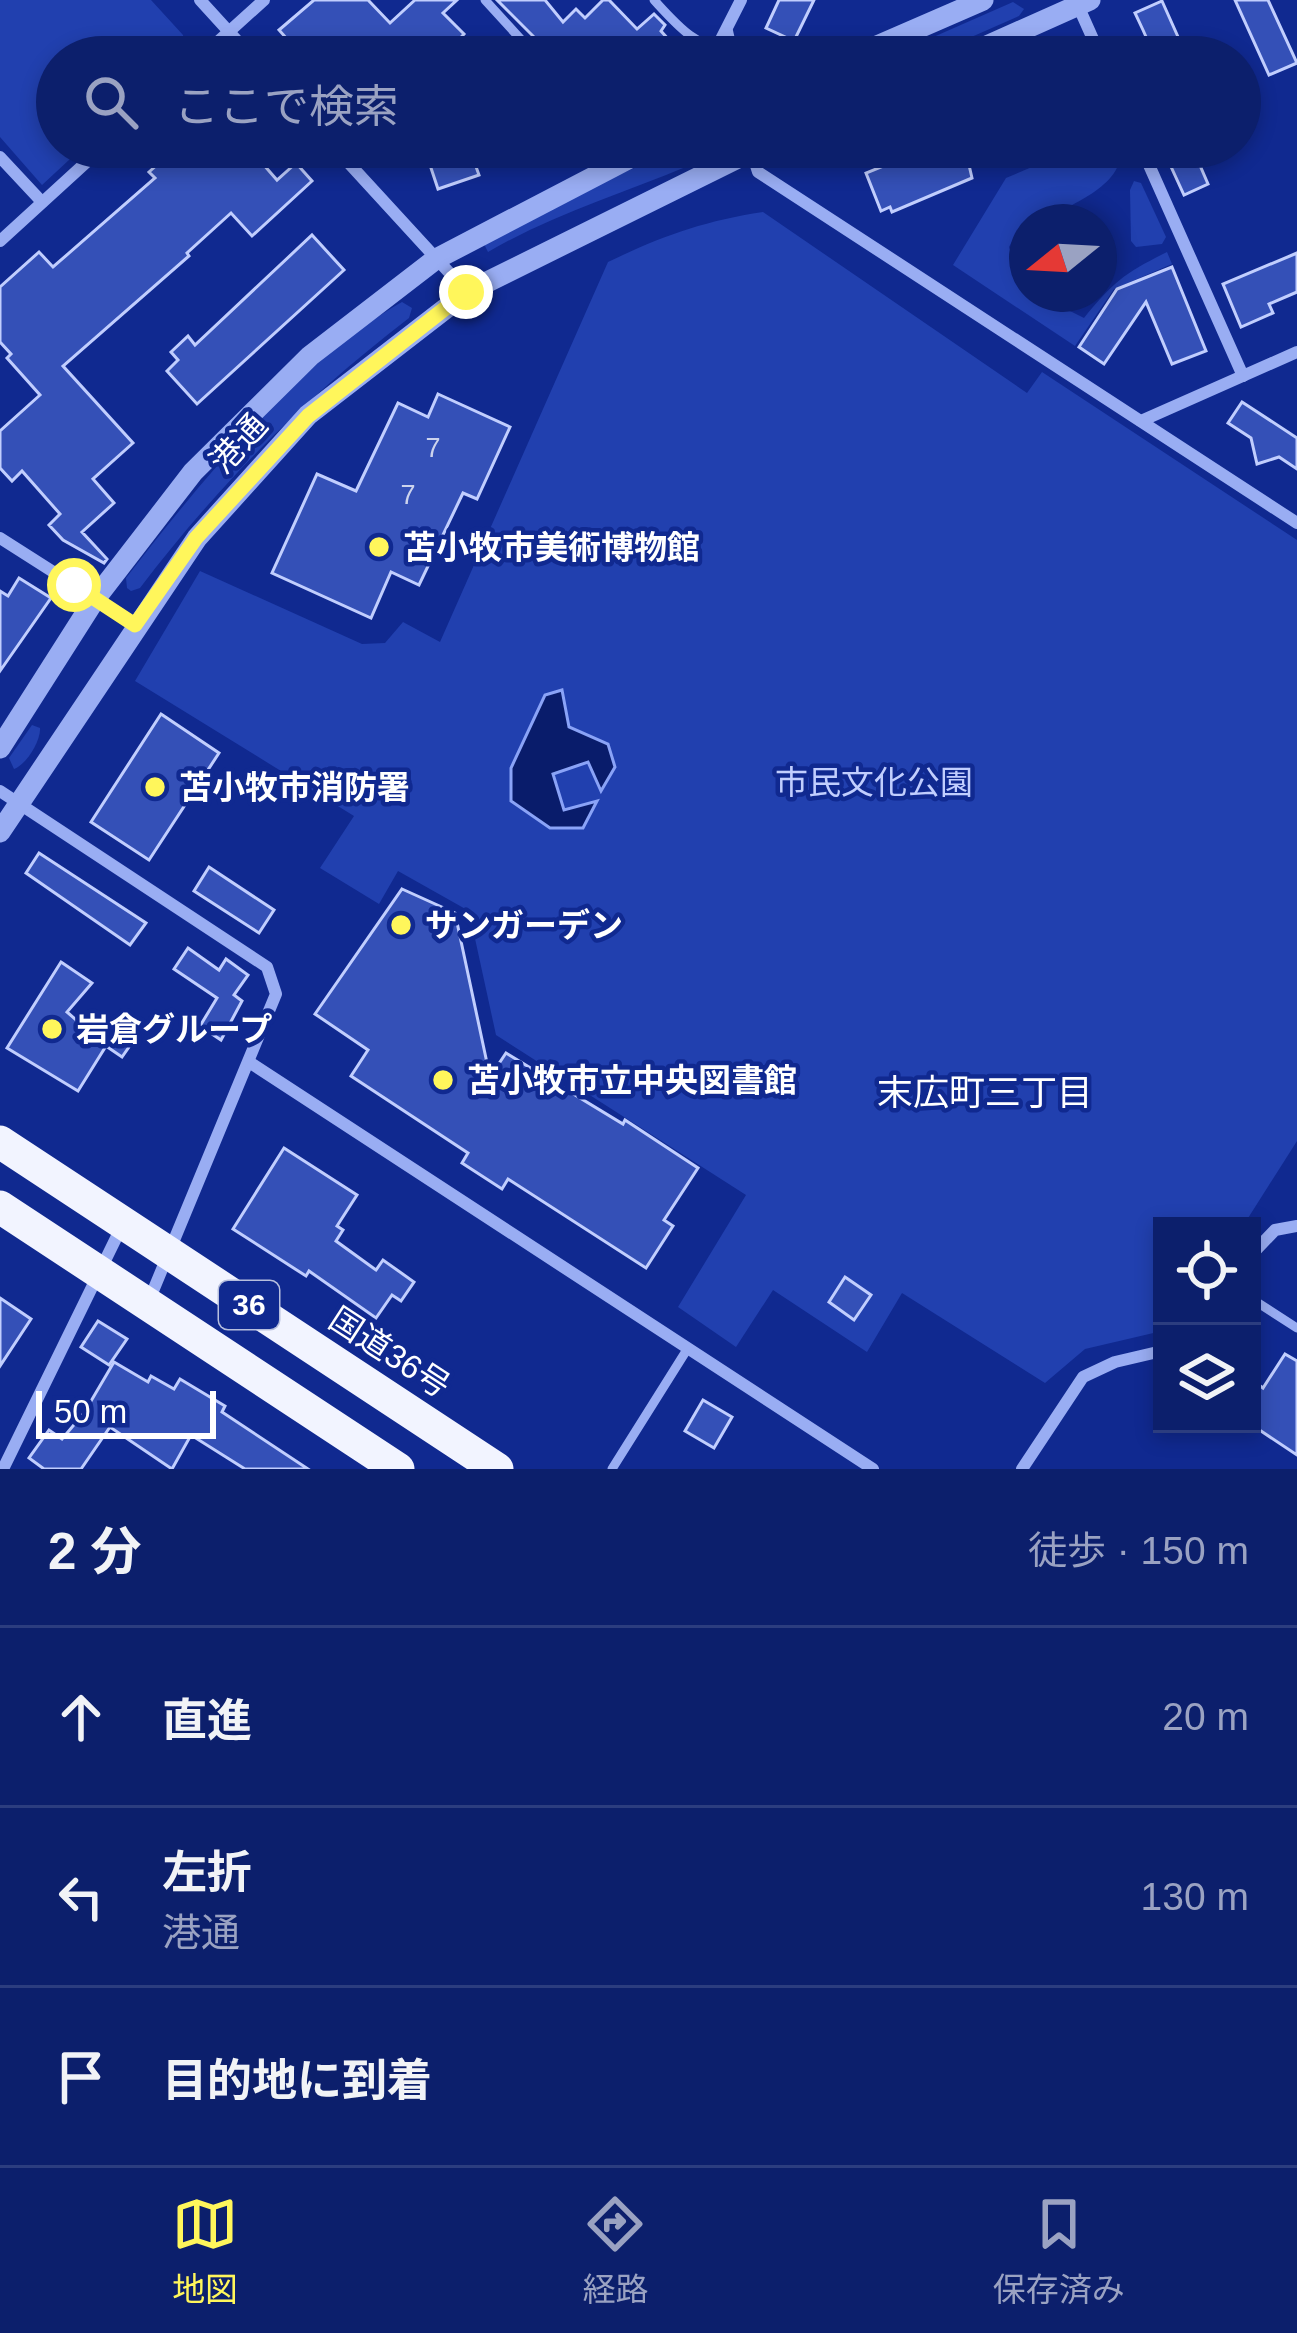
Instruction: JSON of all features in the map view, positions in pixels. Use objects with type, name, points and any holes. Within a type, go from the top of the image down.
[{"type":"highway","name":"国道36号","points":[[0,1142],[497,1469]]},
{"type":"highway","name":"36","points":[[0,1208],[398,1469]]},
{"type":"street","points":[[200,0],[233,36]]},
{"type":"street","points":[[225,36],[264,0]]},
{"type":"street","points":[[726,36],[741,0]]},
{"type":"street","points":[[900,36],[983,0]]},
{"type":"street","points":[[1007,36],[1081,2],[1093,36]]},
{"type":"street","points":[[0,157],[42,202]]},
{"type":"street","points":[[0,241],[80,168]]},
{"type":"street","points":[[353,168],[466,292]]},
{"type":"street","name":"港通","points":[[0,748],[95,599],[194,472],[310,356],[436,259],[597,168]]},
{"type":"street","name":"港通","points":[[0,832],[196,538],[308,416],[466,292],[711,168]]},
{"type":"street","points":[[757,168],[1297,523]]},
{"type":"street","points":[[1150,168],[1243,376]]},
{"type":"street","points":[[1141,422],[1297,352]]},
{"type":"street","points":[[0,538],[135,625]]},
{"type":"street","points":[[0,791],[267,967],[276,994],[147,1304]]},
{"type":"street","points":[[249,1062],[873,1469]]},
{"type":"street","points":[[3,1469],[124,1223]]},
{"type":"street","points":[[1261,1244],[1274,1230],[1297,1226]]},
{"type":"street","points":[[1022,1469],[1083,1377],[1115,1362],[1153,1353]]},
{"type":"lane","points":[[485,0],[518,36]]},
{"type":"lane","points":[[654,0],[690,36]]},
{"type":"lane","points":[[1261,1305],[1297,1328]]},
{"type":"lane","points":[[612,1469],[688,1348]]},
{"type":"green space","points":[[0,0],[151,0],[183,35],[36,36],[36,168],[60,168],[42,185],[0,137]]},
{"type":"green space","points":[[1013,2],[1024,9],[1019,16],[974,36],[936,36]]},
{"type":"green space","points":[[634,168],[683,168],[561,216],[488,252],[484,244]]},
{"type":"green space","points":[[1030,168],[1116,168],[1105,184],[1074,204],[1009,204],[1009,302],[953,265],[1006,178]]},
{"type":"green space","points":[[1134,181],[1141,183],[1166,237],[1162,244],[1136,247],[1131,241]]},
{"type":"green space","name":"市民文化公園","points":[[763,212],[1027,393],[1042,372],[1297,540],[1297,1141],[1249,1217],[1153,1217],[1153,1333],[1085,1349],[1045,1383],[902,1293],[867,1352],[773,1290],[736,1347],[678,1307],[746,1195],[496,1035],[469,911],[398,871],[379,904],[320,868],[354,816],[135,681],[200,571],[362,644],[385,643],[403,622],[440,642],[608,262],[721,220]]},
{"type":"green space","points":[[1167,252],[1172,264],[1117,288],[1121,279]]},
{"type":"green space","points":[[402,302],[412,308],[409,318],[266,444],[140,588],[127,588],[126,578],[252,427],[326,357]]},
{"type":"green space","points":[[1024,312],[1072,312],[1084,318],[1098,312],[1075,346]]},
{"type":"green space","points":[[32,725],[40,728],[38,739],[28,758],[14,769],[9,758]]},
{"type":"shaded area","points":[[562,690],[569,727],[608,744],[615,767],[601,791],[588,762],[553,774],[564,810],[597,801],[583,828],[550,828],[511,801],[511,768],[545,695]]},
{"type":"building","points":[[314,0],[368,0],[390,23],[415,0],[457,0],[443,13],[464,34],[284,36],[279,30]]},
{"type":"building","points":[[497,0],[545,0],[563,22],[576,9],[585,18],[609,0],[637,29],[654,14],[665,25],[661,31],[665,36],[533,36]]},
{"type":"building","points":[[779,0],[814,0],[796,36],[766,28]]},
{"type":"building","points":[[1235,0],[1268,0],[1297,63],[1269,75],[1261,57],[1261,36],[1251,36]]},
{"type":"building","points":[[1162,1],[1178,36],[1145,36],[1135,13]]},
{"type":"building","points":[[153,168],[266,168],[277,180],[290,168],[300,168],[312,181],[252,236],[231,213],[63,366],[133,443],[93,479],[114,503],[82,532],[107,559],[104,563],[63,540],[49,525],[60,514],[22,471],[12,481],[0,468],[0,431],[40,395],[7,358],[11,354],[0,342],[0,287],[39,252],[53,267],[155,178],[149,172]]},
{"type":"building","points":[[431,168],[476,168],[479,175],[438,189]]},
{"type":"building","points":[[878,168],[970,168],[972,178],[892,212],[890,207],[881,211],[866,173]]},
{"type":"building","points":[[1172,168],[1201,168],[1208,184],[1184,195]]},
{"type":"building","points":[[312,235],[344,270],[197,404],[167,371],[178,360],[171,352],[188,336],[195,345]]},
{"type":"building","points":[[1297,253],[1297,292],[1269,304],[1273,313],[1241,327],[1223,284]]},
{"type":"building","points":[[1172,267],[1206,351],[1172,364],[1146,302],[1104,364],[1079,347],[1102,312],[1117,312],[1117,289]]},
{"type":"building","points":[[438,394],[510,427],[477,499],[463,493],[419,585],[391,572],[371,618],[272,573],[317,474],[356,491],[398,403],[428,417]]},
{"type":"building","points":[[1242,402],[1297,438],[1297,469],[1279,457],[1257,464],[1251,438],[1228,423]]},
{"type":"building","points":[[19,578],[51,598],[0,671],[0,591],[8,596]]},
{"type":"building","name":"苫小牧市消防署","points":[[161,714],[219,753],[149,860],[91,822]]},
{"type":"building","points":[[39,853],[146,923],[130,945],[26,873]]},
{"type":"building","points":[[209,867],[274,910],[259,933],[194,891]]},
{"type":"building","name":"苫小牧市立中央図書館","points":[[402,889],[455,913],[490,1077],[506,1053],[623,1124],[625,1120],[698,1168],[664,1220],[673,1226],[646,1268],[508,1179],[502,1189],[462,1163],[468,1153],[351,1076],[368,1050],[315,1014]]},
{"type":"building","points":[[188,948],[219,970],[226,959],[248,975],[234,995],[242,1001],[221,1040],[200,1026],[217,998],[174,969]]},
{"type":"building","name":"岩倉グループ","points":[[61,962],[92,983],[67,1012],[106,1046],[78,1091],[7,1048]]},
{"type":"building","points":[[121,1022],[138,1034],[122,1057],[106,1046]]},
{"type":"building","points":[[284,1148],[357,1195],[337,1226],[343,1230],[336,1241],[376,1270],[383,1260],[414,1282],[401,1301],[392,1295],[376,1318],[309,1271],[306,1276],[233,1229]]},
{"type":"building","points":[[845,1277],[871,1295],[854,1320],[829,1302]]},
{"type":"building","points":[[0,1298],[31,1319],[0,1366]]},
{"type":"building","points":[[98,1321],[127,1339],[109,1365],[81,1347]]},
{"type":"building","points":[[1285,1354],[1297,1361],[1297,1455],[1261,1431],[1263,1388]]},
{"type":"building","points":[[114,1362],[148,1382],[151,1376],[174,1389],[180,1379],[225,1406],[222,1412],[308,1469],[245,1469],[191,1435],[172,1469],[110,1427],[81,1469],[44,1469],[29,1458],[49,1430],[62,1439],[84,1413]]},
{"type":"building","points":[[703,1400],[732,1417],[714,1448],[685,1431]]},
{"type":"place","name":"苫小牧市美術博物館","points":[[379,547]]},
{"type":"place","name":"苫小牧市消防署","points":[[155,787]]},
{"type":"place","name":"サンガーデン","points":[[401,925]]},
{"type":"place","name":"岩倉グループ","points":[[52,1029]]},
{"type":"place","name":"苫小牧市立中央図書館","points":[[443,1080]]},
{"type":"district","name":"末広町三丁目","points":[[985,1092]]},
{"type":"route","points":[[74,585],[135,625],[196,538],[308,416],[466,292]]}]
